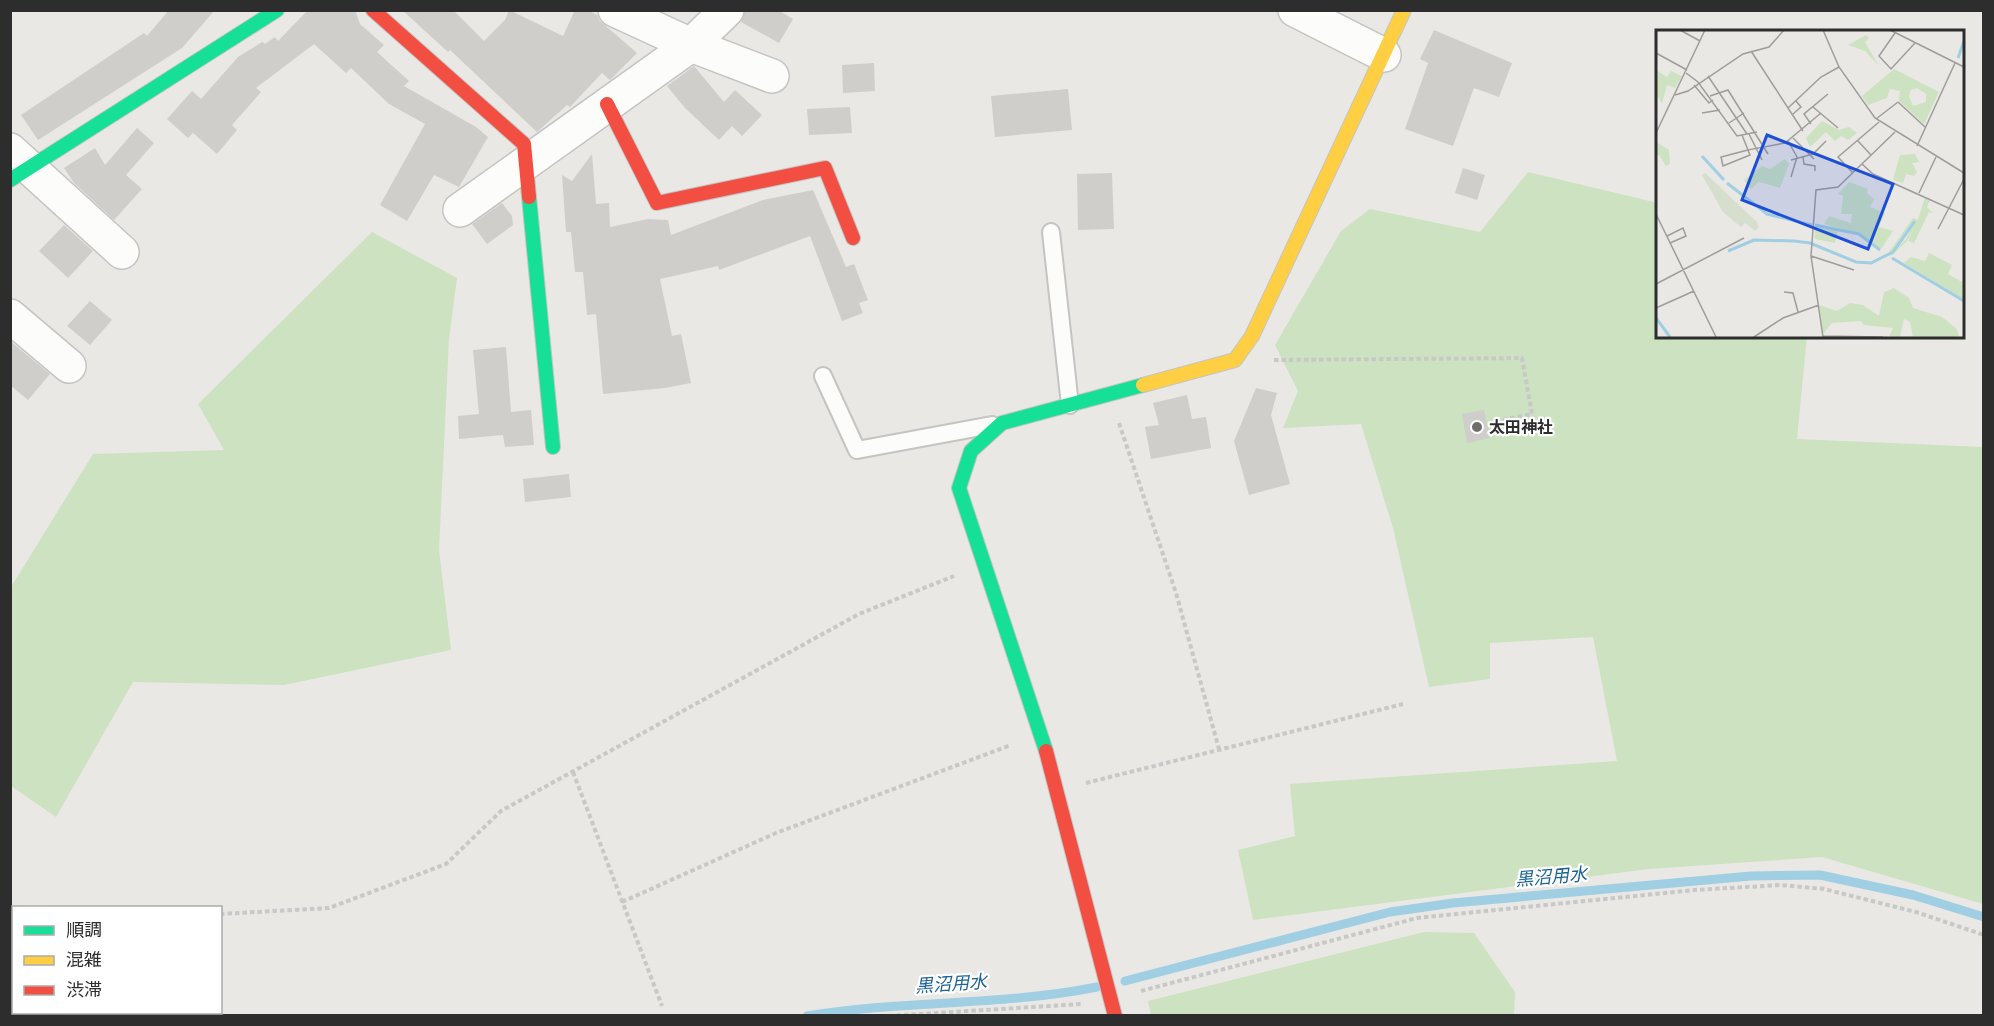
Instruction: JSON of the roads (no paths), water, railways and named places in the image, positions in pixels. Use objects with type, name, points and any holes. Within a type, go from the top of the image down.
[{"type":"street","points":[[122,252],[17,166],[277,10]]},
{"type":"street","points":[[373,10],[524,144],[553,447]]},
{"type":"street","points":[[615,10],[691,45],[772,76]]},
{"type":"street","points":[[460,210],[691,45],[727,10]]},
{"type":"street","points":[[1295,10],[1384,55]]},
{"type":"street","points":[[1115,1016],[1041,734],[959,489],[971,451],[1002,423],[1235,360],[1252,336],[1404,10]]},
{"type":"street","points":[[607,104],[657,203],[825,168],[853,238]]},
{"type":"street","points":[[10,316],[69,366]]},
{"type":"lane","points":[[1051,232],[1070,405]]},
{"type":"lane","points":[[823,376],[857,450],[1002,423]]},
{"type":"waterway","name":"黒沼用水","points":[[1125,981],[1390,912],[1453,903],[1751,876],[1820,875],[1913,895],[1984,917]]},
{"type":"waterway","name":"黒沼用水","points":[[807,1016],[879,1007],[1025,997],[1097,987]]},
{"type":"waterway","name":"黒沼用水","points":[[131,1014],[138,1016]]},
{"type":"place","name":"太田神社","points":[[1477,427]]}]
